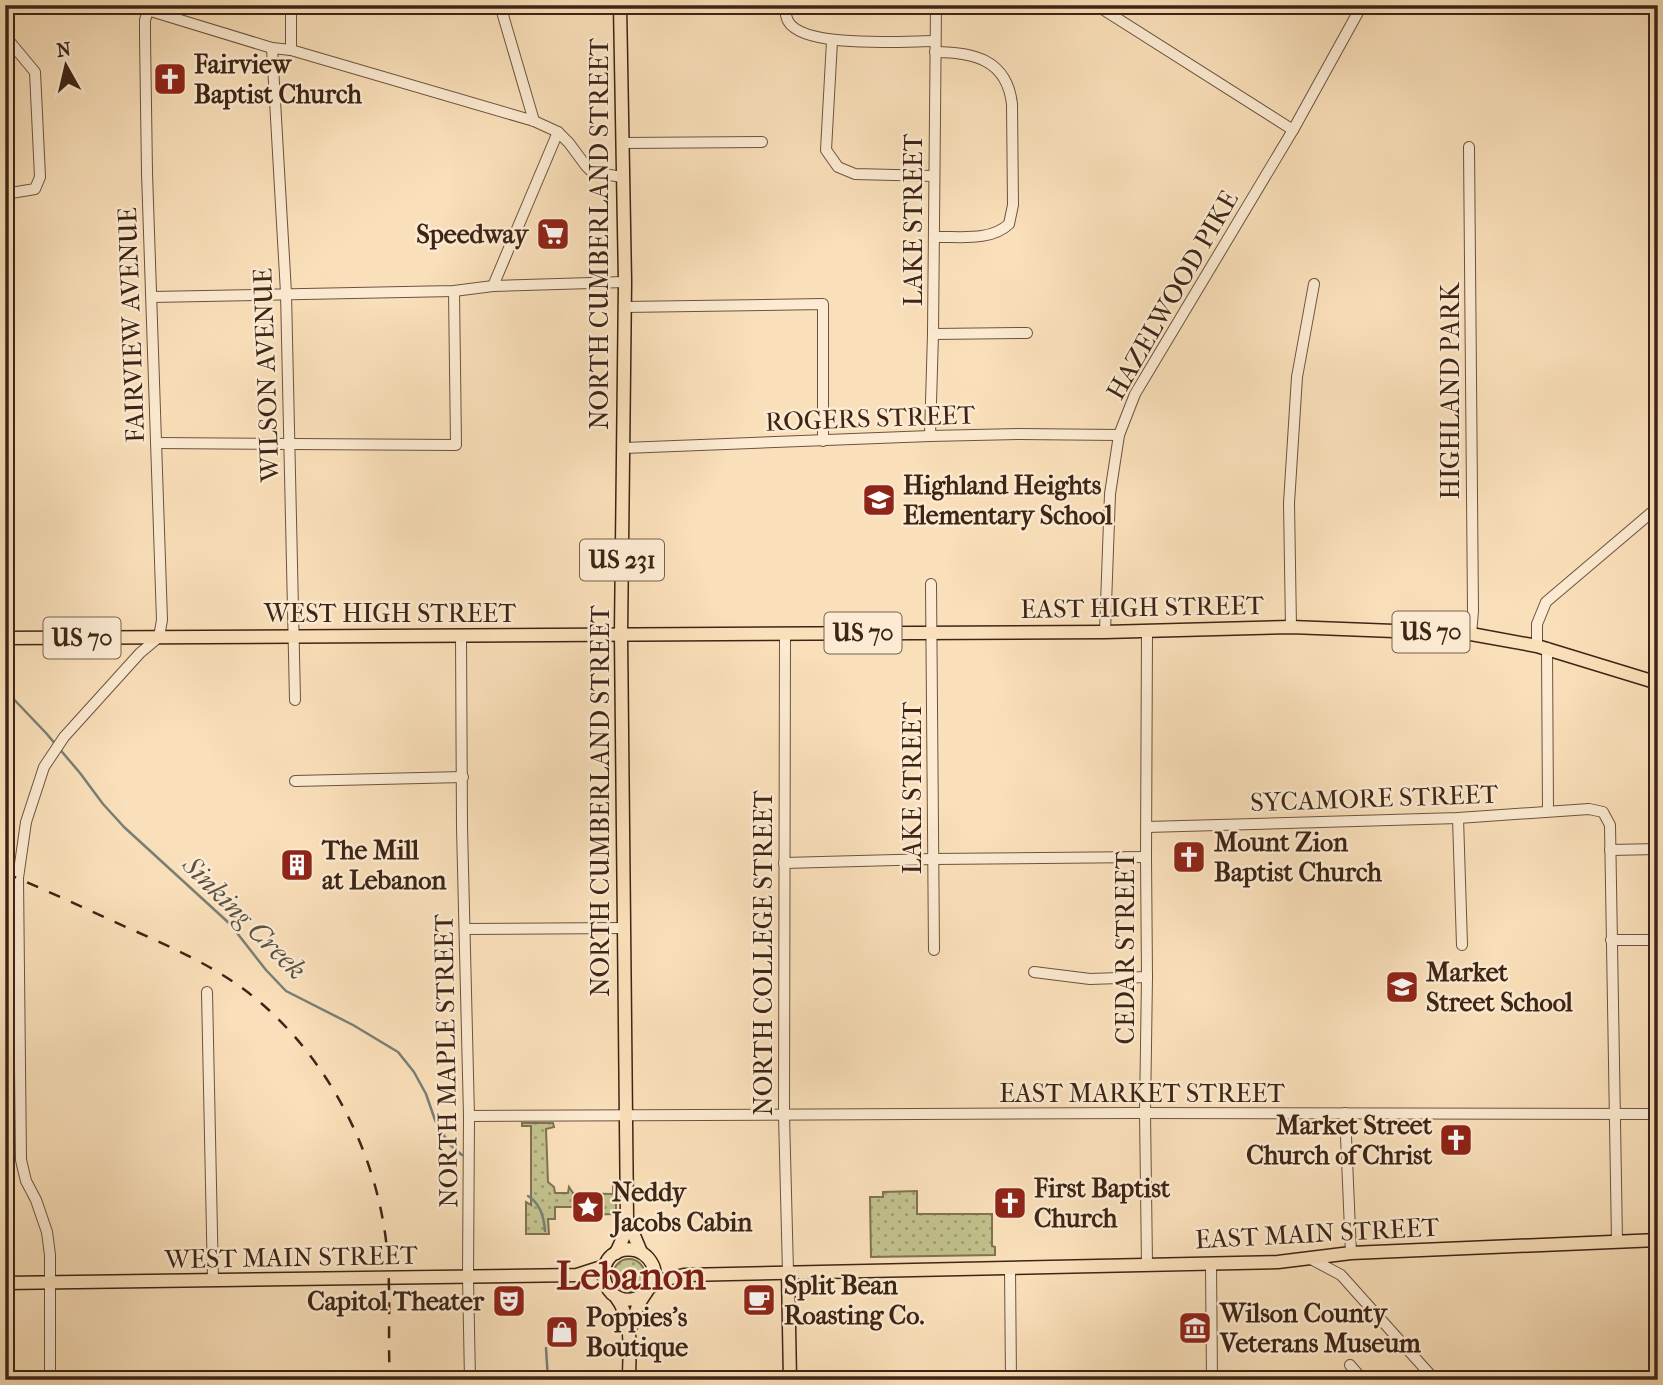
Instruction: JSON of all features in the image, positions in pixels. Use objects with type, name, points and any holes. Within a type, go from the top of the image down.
[{"type":"main road","name":"NORTH CUMBERLAND STREET","points":[[616,1253],[627,1219],[621,634],[625,282],[620,5]]},
{"type":"main road","name":"EAST HIGH STREET","points":[[621,634],[1105,632],[1290,627],[1471,634],[1542,647],[1658,683]]},
{"type":"main road","name":"WEST HIGH STREET","points":[[159,638],[621,634]]},
{"type":"main road","name":"US 70","points":[[5,638],[159,638]]},
{"type":"main road","name":"NORTH CUMBERLAND STREET","points":[[627,1219],[645,1256]]},
{"type":"main road","name":"EAST MAIN STREET","points":[[648,1290],[663,1280],[684,1275],[1278,1262],[1352,1253],[1658,1240]]},
{"type":"main road","points":[[616,1253],[628,1250],[645,1256]]},
{"type":"main road","name":"US 231","points":[[605,1266],[616,1253]]},
{"type":"main road","name":"EAST MAIN STREET","points":[[645,1256],[657,1266],[684,1275]]},
{"type":"main road","name":"US 231","points":[[645,1256],[654,1270],[648,1290]]},
{"type":"main road","name":"WEST MAIN STREET","points":[[5,1283],[577,1275],[605,1266]]},
{"type":"main road","points":[[605,1266],[603,1277],[623,1307],[629,1331],[629,1380]]},
{"type":"main road","points":[[788,1272],[790,1380]]},
{"type":"main road","name":"WEST MAIN STREET","points":[[577,1275],[611,1292]]},
{"type":"main road","points":[[611,1292],[623,1300],[631,1300],[648,1290]]},
{"type":"main road","points":[[629,1331],[639,1304],[648,1290]]},
{"type":"street","points":[[131,5],[272,48],[291,50],[534,121],[558,132],[592,172],[622,177]]},
{"type":"street","points":[[291,5],[291,50]]},
{"type":"street","points":[[500,5],[534,121]]},
{"type":"street","points":[[784,5],[788,22],[802,34],[832,41],[935,41]]},
{"type":"street","name":"LAKE STREET","points":[[930,436],[936,5]]},
{"type":"street","name":"HAZELWOOD PIKE","points":[[1105,632],[1110,494],[1119,435],[1135,394],[1293,130],[1362,5]]},
{"type":"street","points":[[1098,6],[1293,130]]},
{"type":"street","name":"FAIRVIEW AVENUE","points":[[148,11],[145,20],[145,49],[162,620],[159,638]]},
{"type":"street","points":[[5,36],[35,72],[40,177],[34,189],[5,194]]},
{"type":"street","points":[[832,41],[826,150],[838,167],[855,174],[934,176]]},
{"type":"street","name":"WILSON AVENUE","points":[[272,48],[286,293],[295,700]]},
{"type":"street","points":[[934,237],[983,236],[995,233],[1009,223],[1013,205],[1012,104],[1006,80],[991,65],[969,54],[935,52]]},
{"type":"street","points":[[493,286],[558,132]]},
{"type":"street","points":[[622,143],[762,142]]},
{"type":"street","name":"HIGHLAND PARK","points":[[1469,147],[1473,599],[1471,634]]},
{"type":"street","points":[[152,297],[454,290],[493,286],[625,282]]},
{"type":"street","points":[[1290,627],[1289,503],[1292,447],[1297,377],[1314,284]]},
{"type":"street","points":[[156,443],[456,445],[454,290]]},
{"type":"street","points":[[624,307],[822,304],[823,441]]},
{"type":"street","points":[[933,334],[1027,333]]},
{"type":"street","name":"ROGERS STREET","points":[[624,448],[930,436],[1119,435]]},
{"type":"street","points":[[1548,811],[1542,647],[1537,624],[1546,602],[1658,507]]},
{"type":"street","name":"LAKE STREET","points":[[931,584],[934,950]]},
{"type":"street","name":"CEDAR STREET","points":[[1147,631],[1147,977],[1144,1113],[1147,1265]]},
{"type":"street","name":"NORTH COLLEGE STREET","points":[[785,634],[784,1115],[788,1272]]},
{"type":"street","name":"NORTH MAPLE STREET","points":[[461,635],[470,1116],[470,1380]]},
{"type":"street","points":[[50,1380],[50,1255],[47,1232],[26,1181],[21,1160],[18,896],[20,857],[24,831],[39,781],[50,757],[64,737],[140,653],[159,638]]},
{"type":"street","points":[[295,781],[463,777]]},
{"type":"street","name":"SYCAMORE STREET","points":[[1147,827],[1458,818],[1589,808],[1603,813],[1610,825],[1610,850]]},
{"type":"street","points":[[1458,818],[1462,945]]},
{"type":"street","points":[[1617,1241],[1610,850],[1658,849]]},
{"type":"street","points":[[784,863],[1146,858]]},
{"type":"street","points":[[5,895],[18,896]]},
{"type":"street","points":[[465,929],[624,928]]},
{"type":"street","points":[[1611,940],[1658,940]]},
{"type":"street","points":[[1034,972],[1090,978],[1147,977]]},
{"type":"street","points":[[207,992],[213,1280]]},
{"type":"street","points":[[1345,1113],[1352,1253]]},
{"type":"street","name":"EAST MARKET STREET","points":[[470,1116],[1658,1114]]},
{"type":"street","points":[[1311,1259],[1341,1275],[1434,1379]]},
{"type":"street","points":[[1211,1263],[1212,1380]]},
{"type":"street","points":[[1010,1269],[1011,1380]]},
{"type":"street","points":[[1350,1365],[1363,1380]]},
{"type":"shaded area","points":[[522,1123],[553,1123],[554,1127],[546,1129],[548,1182],[554,1187],[555,1193],[568,1193],[569,1187],[573,1193],[613,1194],[613,1182],[616,1182],[616,1214],[577,1215],[576,1207],[555,1207],[555,1219],[548,1219],[549,1234],[526,1234],[526,1202],[531,1205],[531,1126],[522,1126]]},
{"type":"shaded area","points":[[917,1191],[917,1214],[992,1214],[992,1246],[995,1247],[995,1255],[871,1257],[870,1197],[883,1197],[883,1192]]},
{"type":"shaded area","points":[[629,1259],[640,1264],[645,1275],[640,1286],[629,1291],[618,1286],[613,1275],[618,1264]]},
{"type":"waterway","name":"Sinking Creek","points":[[5,690],[46,733],[124,827],[230,924],[286,991],[353,1025],[398,1052],[414,1072],[449,1144],[462,1155]]},
{"type":"waterway","name":"Sinking Creek","points":[[528,1196],[536,1202],[541,1211],[545,1231]]},
{"type":"waterway","name":"Sinking Creek","points":[[546,1348],[548,1380]]},
{"type":"railway","points":[[5,873],[168,946],[222,975],[263,1005],[311,1057],[332,1087],[349,1119],[364,1152],[375,1187],[388,1260],[390,1380]]},
{"type":"place","name":"Fairview Baptist Church","points":[[170,79]]},
{"type":"place","name":"Speedway","points":[[553,234]]},
{"type":"place","name":"Highland Heights Elementary School","points":[[879,500]]},
{"type":"place","name":"Mount Zion Baptist Church","points":[[1189,857]]},
{"type":"place","name":"The Mill at Lebanon","points":[[297,865]]},
{"type":"place","name":"Market Street School","points":[[1402,987]]},
{"type":"place","name":"Market Street Church of Christ","points":[[1456,1140]]},
{"type":"place","name":"First Baptist Church","points":[[1010,1203]]},
{"type":"place","name":"Neddy Jacobs Cabin","points":[[588,1207]]},
{"type":"place","name":"Split Bean Roasting Co.","points":[[759,1300]]},
{"type":"place","name":"Capitol Theater","points":[[509,1301]]},
{"type":"place","name":"Wilson County Veterans Museum","points":[[1195,1328]]},
{"type":"place","name":"Poppies's Boutique","points":[[562,1332]]},
{"type":"district","name":"Lebanon","points":[[631,1275]]}]
